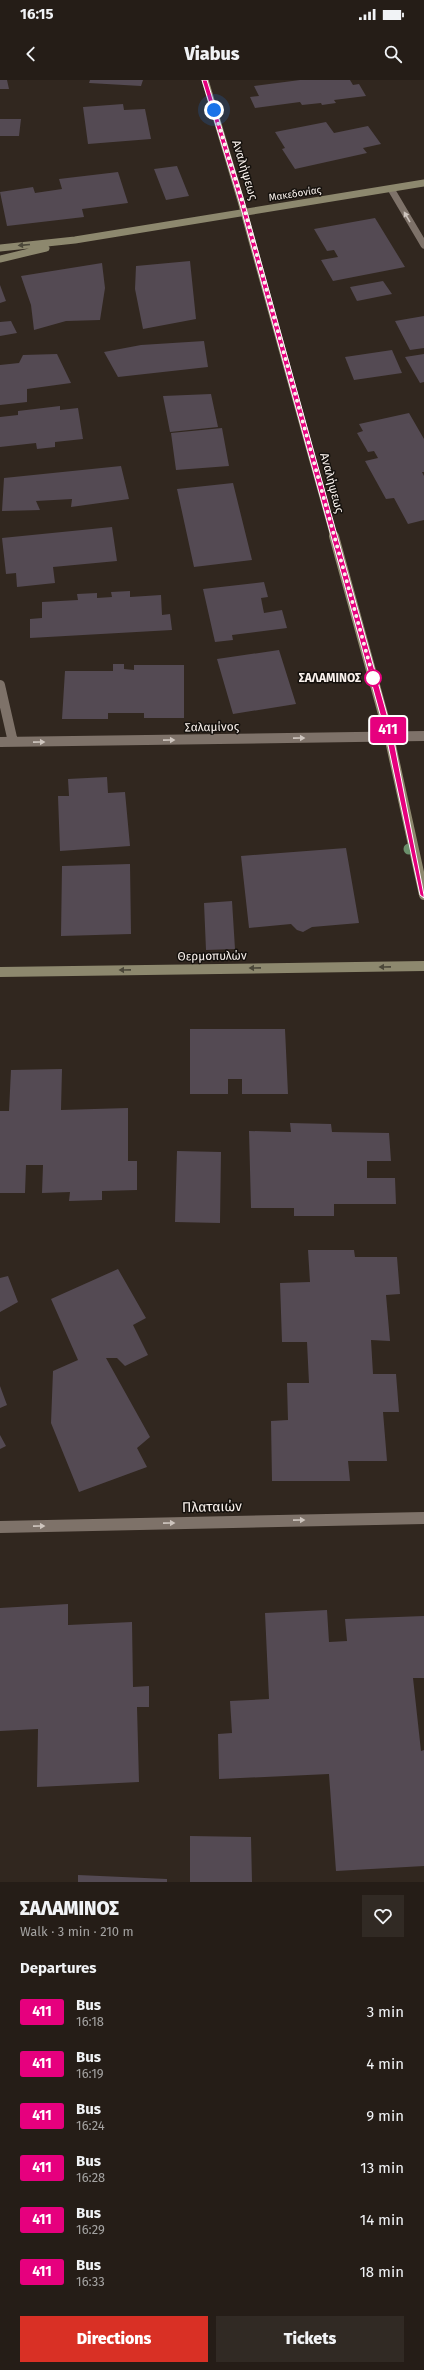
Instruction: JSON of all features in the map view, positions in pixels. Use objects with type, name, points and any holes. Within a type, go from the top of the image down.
[{"type":"street","name":"Αναλήψεως","points":[[205,80],[245,212],[389,736],[424,895]]},
{"type":"street","name":"Μακεδονίας","points":[[0,248],[75,240],[424,183]]},
{"type":"street","points":[[391,189],[424,245]]},
{"type":"street","name":"Μακεδονίας","points":[[0,259],[75,240]]},
{"type":"street","points":[[0,685],[13,742]]},
{"type":"street","name":"Σαλαμίνος","points":[[0,742],[424,736]]},
{"type":"street","name":"Θερμοπυλών","points":[[0,972],[424,966]]},
{"type":"street","name":"Πλαταιών","points":[[0,1527],[424,1518]]},
{"type":"building","points":[[0,80],[7,80],[9,89],[0,89]]},
{"type":"building","points":[[90,80],[143,80],[141,86],[89,83]]},
{"type":"building","points":[[300,80],[350,80],[353,85],[359,84],[366,96],[334,100],[336,103],[322,105],[321,103],[302,105],[300,102],[255,108],[250,97],[259,96],[254,86]]},
{"type":"building","points":[[123,104],[124,110],[145,109],[151,139],[88,144],[83,107]]},
{"type":"building","points":[[0,119],[21,119],[19,136],[0,136]]},
{"type":"building","points":[[326,122],[334,133],[368,126],[381,144],[363,148],[367,153],[295,169],[282,149],[285,148],[275,132]]},
{"type":"building","points":[[177,166],[189,196],[166,200],[154,169]]},
{"type":"building","points":[[118,172],[128,203],[82,209],[84,217],[7,226],[0,192],[33,187],[35,193],[62,189],[59,179]]},
{"type":"building","points":[[375,218],[405,267],[333,281],[321,260],[338,257],[334,250],[327,251],[314,229]]},
{"type":"building","points":[[190,261],[196,319],[143,329],[135,289],[136,266]]},
{"type":"building","points":[[102,263],[105,288],[100,320],[66,321],[34,330],[31,305],[21,276]]},
{"type":"building","points":[[383,281],[392,294],[357,301],[350,287]]},
{"type":"building","points":[[0,285],[6,301],[0,303]]},
{"type":"building","points":[[424,316],[424,348],[410,350],[395,321]]},
{"type":"building","points":[[11,321],[17,333],[0,336],[0,322]]},
{"type":"building","points":[[204,341],[208,367],[118,377],[104,352],[141,345]]},
{"type":"building","points":[[392,350],[402,373],[354,380],[345,357]]},
{"type":"building","points":[[57,354],[71,383],[27,389],[27,402],[0,405],[0,365],[19,363],[23,355]]},
{"type":"building","points":[[424,354],[424,382],[420,383],[405,357]]},
{"type":"building","points":[[211,394],[218,427],[170,432],[163,396]]},
{"type":"building","points":[[60,406],[60,410],[78,408],[83,439],[55,442],[55,447],[37,449],[36,443],[0,447],[0,417],[18,415],[18,411]]},
{"type":"building","points":[[409,413],[424,439],[424,472],[422,472],[424,476],[424,520],[408,524],[394,498],[386,499],[365,461],[378,458],[374,451],[368,452],[357,433],[363,431],[359,424]]},
{"type":"building","points":[[222,428],[229,466],[176,470],[171,433]]},
{"type":"building","points":[[121,466],[129,499],[71,507],[72,499],[36,501],[40,510],[2,511],[4,478]]},
{"type":"building","points":[[233,483],[252,560],[194,567],[177,489]]},
{"type":"building","points":[[112,527],[117,561],[53,567],[55,583],[17,587],[16,573],[6,574],[2,538]]},
{"type":"building","points":[[264,582],[268,597],[261,598],[264,613],[282,610],[287,628],[232,635],[233,640],[215,642],[203,589]]},
{"type":"building","points":[[130,591],[130,597],[161,595],[162,615],[170,614],[172,630],[30,638],[30,619],[42,618],[42,602],[78,600],[77,594],[97,593],[97,598],[112,597],[111,592]]},
{"type":"building","points":[[279,650],[296,704],[233,714],[217,659]]},
{"type":"building","points":[[113,664],[124,664],[124,669],[134,670],[134,665],[184,665],[184,718],[144,718],[144,713],[108,713],[108,719],[62,719],[65,671],[113,671]]},
{"type":"building","points":[[107,777],[108,793],[125,792],[130,846],[60,851],[58,796],[69,796],[68,779]]},
{"type":"building","points":[[346,848],[359,923],[312,927],[303,932],[297,930],[291,924],[249,928],[241,856]]},
{"type":"building","points":[[130,864],[131,934],[61,936],[62,866]]},
{"type":"building","points":[[232,901],[235,949],[206,950],[204,903]]},
{"type":"building","points":[[190,1029],[285,1029],[288,1094],[242,1094],[242,1079],[228,1079],[228,1094],[190,1094]]},
{"type":"building","points":[[62,1069],[61,1110],[128,1108],[128,1161],[137,1161],[137,1190],[102,1191],[102,1200],[69,1201],[70,1192],[42,1193],[43,1165],[26,1165],[25,1193],[0,1193],[0,1111],[9,1111],[11,1070]]},
{"type":"building","points":[[290,1123],[331,1124],[332,1132],[389,1133],[391,1161],[367,1161],[367,1178],[395,1178],[396,1204],[334,1204],[334,1216],[294,1216],[294,1208],[251,1208],[249,1131],[291,1132]]},
{"type":"building","points":[[177,1151],[221,1152],[220,1223],[175,1222]]},
{"type":"building","points":[[308,1250],[354,1250],[355,1257],[397,1257],[400,1294],[386,1295],[390,1341],[371,1340],[373,1374],[396,1374],[399,1412],[383,1412],[387,1461],[348,1461],[350,1481],[272,1481],[271,1421],[288,1420],[287,1383],[309,1383],[307,1342],[282,1342],[280,1283],[310,1282]]},
{"type":"building","points":[[118,1269],[146,1318],[133,1325],[148,1355],[125,1366],[117,1358],[106,1358],[150,1437],[137,1448],[147,1467],[79,1492],[51,1423],[53,1371],[78,1360],[51,1299]]},
{"type":"building","points":[[8,1276],[18,1302],[0,1312],[0,1278]]},
{"type":"building","points":[[0,1386],[7,1405],[0,1408]]},
{"type":"building","points":[[0,1435],[6,1446],[0,1449]]},
{"type":"building","points":[[68,1604],[68,1625],[132,1622],[133,1687],[149,1686],[149,1707],[137,1707],[139,1782],[37,1787],[38,1729],[0,1731],[0,1608]]},
{"type":"building","points":[[327,1610],[329,1642],[347,1641],[345,1619],[424,1616],[424,1678],[413,1678],[421,1751],[424,1750],[424,1866],[336,1871],[329,1774],[219,1779],[218,1734],[232,1733],[230,1701],[269,1699],[265,1613]]},
{"type":"building","points":[[190,1836],[251,1837],[252,1882],[190,1882]]},
{"type":"building","points":[[78,1875],[167,1879],[167,1882],[78,1882]]},
{"type":"bus line","name":"411","points":[[205,80],[242,201],[389,736],[424,895]]},
{"type":"place","name":"ΣΑΛΑΜΙΝΟΣ","points":[[373,678]]},
{"type":"route","points":[[214,110],[242,201],[375,684],[373,678]]}]
